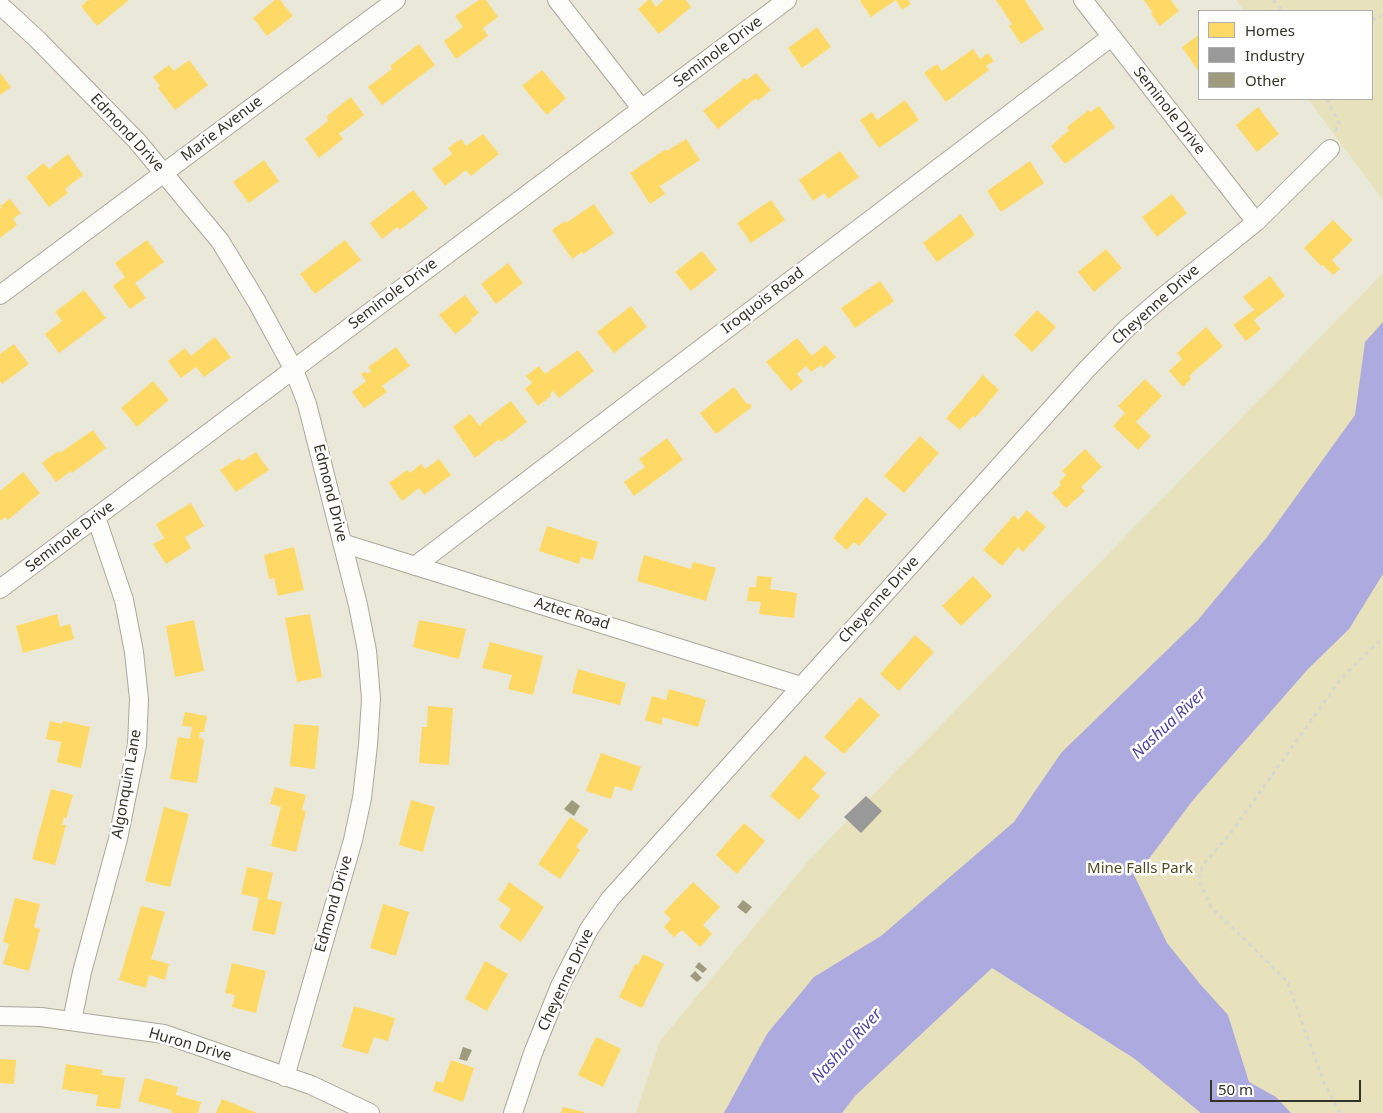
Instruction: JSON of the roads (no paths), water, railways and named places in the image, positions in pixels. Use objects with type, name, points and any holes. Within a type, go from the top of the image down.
[{"type":"street","name":"Marie Avenue","points":[[0,295],[396,0]]},
{"type":"street","points":[[557,0],[641,108]]},
{"type":"street","name":"Seminole Drive","points":[[0,589],[787,0]]},
{"type":"street","name":"Seminole Drive","points":[[1083,0],[1256,222]]},
{"type":"street","name":"Edmond Drive","points":[[5,7],[137,141],[220,241],[257,302],[294,370],[307,404],[358,604],[367,651],[371,699],[362,798],[353,840],[285,1077]]},
{"type":"street","name":"Iroquois Road","points":[[415,566],[1111,37]]},
{"type":"street","name":"Cheyenne Drive","points":[[513,1113],[533,1053],[560,986],[580,944],[599,913],[1087,369],[1128,327],[1256,222],[1330,149]]},
{"type":"street","name":"Algonquin Lane","points":[[72,1021],[82,972],[118,839],[137,745],[139,699],[134,652],[124,600],[96,517]]},
{"type":"street","name":"Aztec Road","points":[[342,544],[802,686]]},
{"type":"street","name":"Huron Drive","points":[[0,1016],[41,1017],[164,1034],[311,1085],[370,1113]]},
{"type":"water","name":"Nashua River","points":[[1383,322],[1383,574],[1349,629],[1308,669],[1193,800],[1145,864],[1134,875],[1167,943],[1228,1015],[1249,1082],[1276,1097],[1291,1113],[1201,1113],[1135,1059],[992,968],[855,1096],[842,1113],[724,1113],[767,1034],[814,977],[881,936],[1014,822],[1061,753],[1197,621],[1267,537],[1355,415],[1365,342]]},
{"type":"park label","name":"Mine Falls Park","points":[[1140,869]]}]
